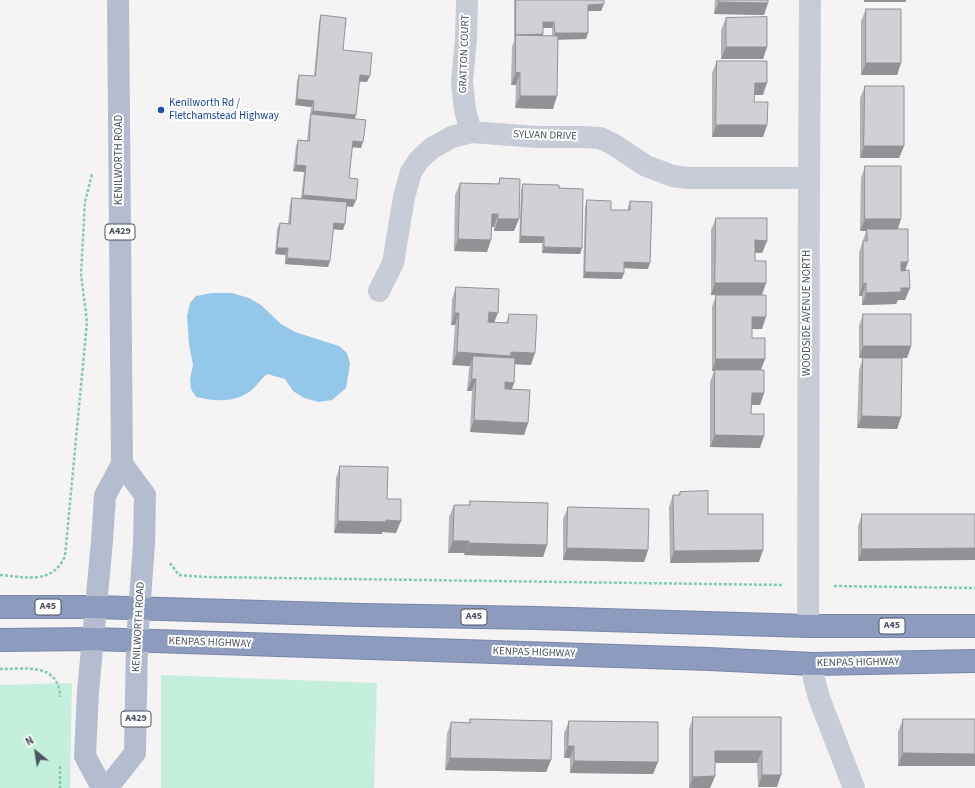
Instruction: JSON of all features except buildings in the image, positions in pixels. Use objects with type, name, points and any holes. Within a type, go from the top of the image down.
[{"type":"highway","name":"A45","points":[[0,607],[140,608],[808,626],[975,626]]},
{"type":"highway","name":"KENPAS HIGHWAY","points":[[0,640],[93,639],[593,655],[813,664],[975,661]]},
{"type":"main road","name":"KENILWORTH ROAD","points":[[102,788],[85,756],[88,692],[105,496],[122,464],[118,0]]},
{"type":"main road","name":"KENILWORTH ROAD","points":[[107,788],[135,753],[137,641],[144,544],[145,496],[122,464]]},
{"type":"street","name":"GRATTON COURT","points":[[467,0],[466,38],[462,82],[465,110],[471,132]]},
{"type":"street","name":"WOODSIDE AVENUE NORTH","points":[[808,626],[808,178],[810,0]]},
{"type":"street","name":"SYLVAN DRIVE","points":[[378,291],[392,263],[404,197],[411,172],[419,160],[432,148],[452,137],[471,132],[537,137],[600,138],[613,144],[646,166],[673,176],[687,178],[808,178]]},
{"type":"street","points":[[813,664],[814,679],[819,698],[854,788]]},
{"type":"path","points":[[0,575],[41,578],[56,570],[61,565],[65,556],[87,322],[82,274],[85,202],[93,169]]},
{"type":"path","points":[[169,562],[179,575],[204,577],[975,588]]},
{"type":"path","points":[[0,670],[42,670],[50,674],[56,680],[60,691],[60,699]]},
{"type":"path","points":[[60,766],[60,788]]},
{"type":"green space","points":[[161,675],[377,683],[374,788],[161,788]]},
{"type":"green space","points":[[72,683],[70,788],[0,788],[0,685]]},
{"type":"water","points":[[212,293],[232,293],[249,298],[261,305],[281,324],[295,332],[339,346],[347,353],[350,364],[346,388],[332,400],[319,402],[304,398],[293,391],[285,379],[267,374],[252,390],[237,398],[216,400],[196,397],[191,389],[190,379],[193,365],[189,344],[187,316],[190,303],[196,296]]},
{"type":"place","name":"Kenilworth Rd / Fletchamstead Highway","points":[[161,110]]}]
